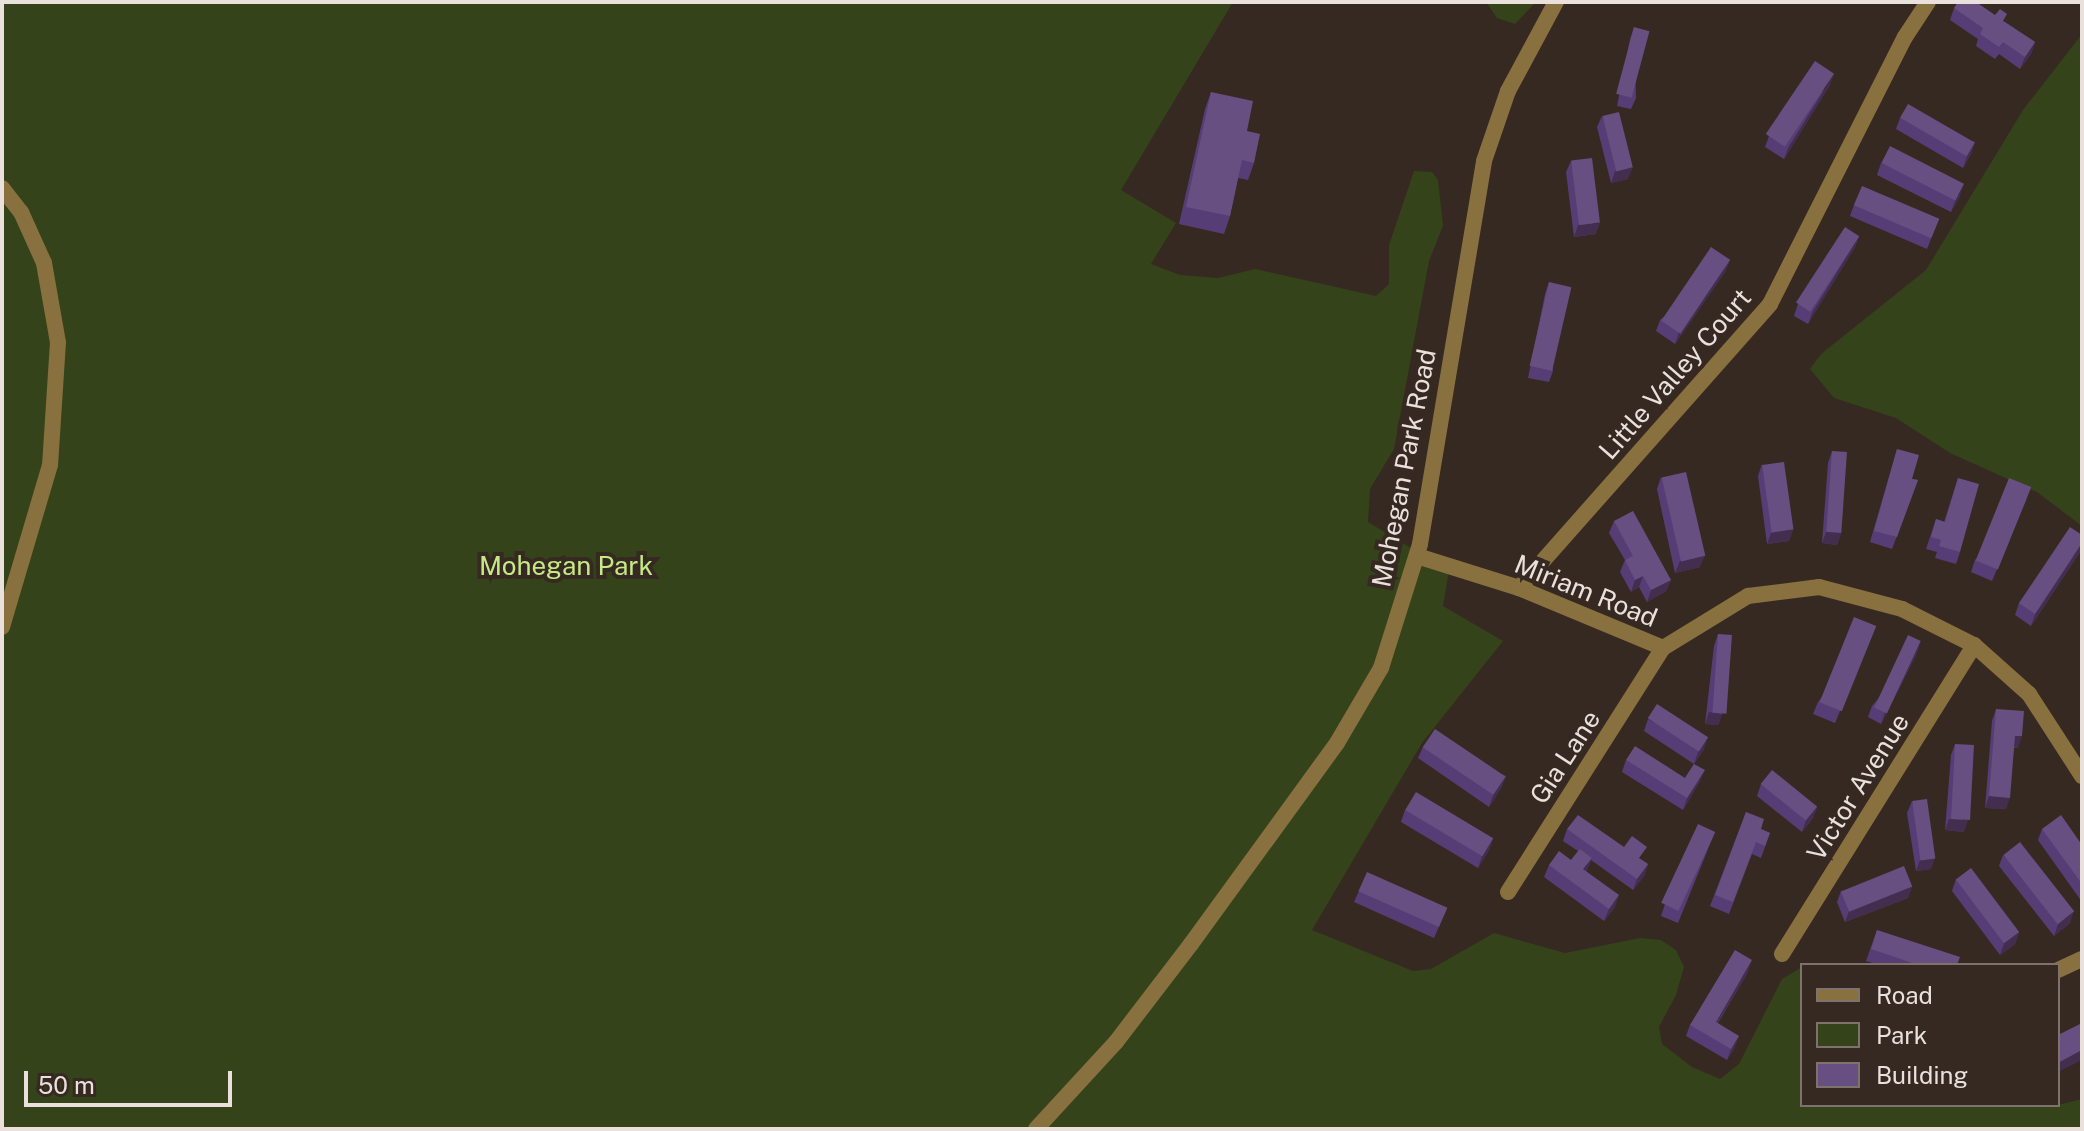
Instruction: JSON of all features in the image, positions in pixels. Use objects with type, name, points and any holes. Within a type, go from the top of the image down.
[{"type":"street","name":"Mohegan Park Road","points":[[1036,1129],[1140,1013],[1351,722],[1381,668],[1417,556],[1478,183],[1508,91],[1556,2]]},
{"type":"street","name":"Little Valley Court","points":[[1519,588],[1770,304],[1905,37],[1928,2]]},
{"type":"street","points":[[2,188],[21,212],[41,254],[54,293],[58,342],[50,465],[2,627]]},
{"type":"street","name":"Miriam Road","points":[[1417,556],[1519,588],[1663,648],[1748,596],[1819,587],[1902,609],[1974,645],[2029,694],[2082,776]]},
{"type":"street","name":"Victor Avenue","points":[[1782,954],[1974,645]]},
{"type":"street","name":"Gia Lane","points":[[1508,892],[1663,648]]},
{"type":"street","points":[[2060,969],[2082,959]]},
{"type":"green space","name":"Mohegan Park","points":[[2,2],[1233,2],[1121,190],[1176,223],[1151,264],[1180,275],[1218,278],[1255,269],[1376,296],[1389,284],[1389,245],[1414,171],[1432,172],[1438,180],[1443,226],[1429,261],[1394,449],[1370,489],[1368,522],[1449,571],[1443,606],[1503,641],[1422,743],[1312,930],[1413,971],[1431,969],[1494,933],[1565,953],[1640,938],[1661,940],[1676,950],[1684,967],[1676,995],[1659,1027],[1662,1044],[1692,1067],[1720,1079],[1739,1064],[1782,979],[1800,968],[1800,1107],[2060,1107],[2082,1099],[2082,1129],[2,1129]]},
{"type":"green space","points":[[1486,2],[1536,2],[1515,24],[1497,18]]},
{"type":"green space","points":[[2082,34],[2082,526],[2037,492],[1950,453],[1896,418],[1834,398],[1810,369],[1821,354],[1926,270],[2023,110]]},
{"type":"building","points":[[1958,2],[1976,2],[1995,15],[2000,9],[2007,14],[2003,21],[2035,42],[2025,57],[2003,42],[1999,47],[1980,34],[1983,28],[1954,8]]},
{"type":"building","points":[[1634,27],[1649,31],[1632,98],[1616,94]]},
{"type":"building","points":[[1815,61],[1834,74],[1785,147],[1766,134]]},
{"type":"building","points":[[1211,92],[1253,101],[1247,131],[1260,134],[1254,163],[1242,160],[1230,216],[1186,207]]},
{"type":"building","points":[[1908,104],[1975,142],[1967,156],[1900,118]]},
{"type":"building","points":[[1619,112],[1633,167],[1616,171],[1603,116]]},
{"type":"building","points":[[1890,146],[1964,184],[1955,201],[1881,163]]},
{"type":"building","points":[[1592,158],[1600,223],[1579,225],[1571,161]]},
{"type":"building","points":[[1862,186],[1939,219],[1931,238],[1854,205]]},
{"type":"building","points":[[1845,227],[1859,236],[1810,312],[1796,302]]},
{"type":"building","points":[[1711,247],[1730,260],[1680,334],[1661,321]]},
{"type":"building","points":[[1549,282],[1571,287],[1552,371],[1530,366]]},
{"type":"building","points":[[1897,449],[1919,455],[1912,479],[1918,480],[1897,537],[1874,531]]},
{"type":"building","points":[[1832,451],[1847,452],[1841,533],[1826,532]]},
{"type":"building","points":[[1784,462],[1793,529],[1772,532],[1762,465]]},
{"type":"building","points":[[1686,472],[1705,556],[1681,561],[1662,478]]},
{"type":"building","points":[[1958,478],[1979,484],[1960,552],[1939,546],[1941,540],[1931,537],[1936,519],[1945,522]]},
{"type":"building","points":[[2009,478],[2031,487],[1998,570],[1976,561]]},
{"type":"building","points":[[1633,511],[1671,580],[1651,590],[1643,576],[1635,580],[1625,560],[1633,556],[1614,521]]},
{"type":"building","points":[[2070,527],[2082,535],[2082,543],[2035,614],[2019,603]]},
{"type":"building","points":[[1854,617],[1876,626],[1842,711],[1820,702]]},
{"type":"building","points":[[1718,634],[1732,635],[1726,714],[1712,713]]},
{"type":"building","points":[[1908,635],[1921,641],[1887,713],[1874,708]]},
{"type":"building","points":[[1657,704],[1708,737],[1699,751],[1648,718]]},
{"type":"building","points":[[1996,709],[2024,711],[2022,736],[2015,736],[2010,798],[1989,796]]},
{"type":"building","points":[[1435,729],[1505,777],[1493,795],[1423,747]]},
{"type":"building","points":[[1955,744],[1974,745],[1970,820],[1951,819]]},
{"type":"building","points":[[1635,746],[1685,778],[1694,764],[1705,770],[1687,798],[1626,760]]},
{"type":"building","points":[[1772,770],[1817,807],[1806,820],[1761,784]]},
{"type":"building","points":[[1416,792],[1493,838],[1482,856],[1405,810]]},
{"type":"building","points":[[1927,799],[1935,858],[1920,861],[1912,801]]},
{"type":"building","points":[[1746,812],[1764,819],[1761,829],[1770,833],[1765,846],[1756,842],[1733,902],[1715,895]]},
{"type":"building","points":[[1578,815],[1624,847],[1632,836],[1647,847],[1639,858],[1648,864],[1637,879],[1567,829]]},
{"type":"building","points":[[2061,815],[2082,845],[2082,884],[2042,829]]},
{"type":"building","points":[[1698,824],[1715,832],[1678,911],[1661,903]]},
{"type":"building","points":[[2020,842],[2074,911],[2058,924],[2003,855]]},
{"type":"building","points":[[1580,849],[1592,858],[1583,869],[1619,895],[1609,909],[1549,865],[1559,851],[1571,860]]},
{"type":"building","points":[[1904,866],[1912,886],[1849,912],[1841,891]]},
{"type":"building","points":[[1971,868],[2019,932],[2004,943],[1956,879]]},
{"type":"building","points":[[1367,872],[1447,908],[1439,927],[1358,891]]},
{"type":"building","points":[[1877,930],[1960,957],[1958,963],[1912,963],[1871,949]]},
{"type":"building","points":[[1735,950],[1752,960],[1716,1022],[1739,1036],[1731,1049],[1690,1025]]},
{"type":"building","points":[[2082,1023],[2082,1050],[2060,1062],[2060,1034]]}]
